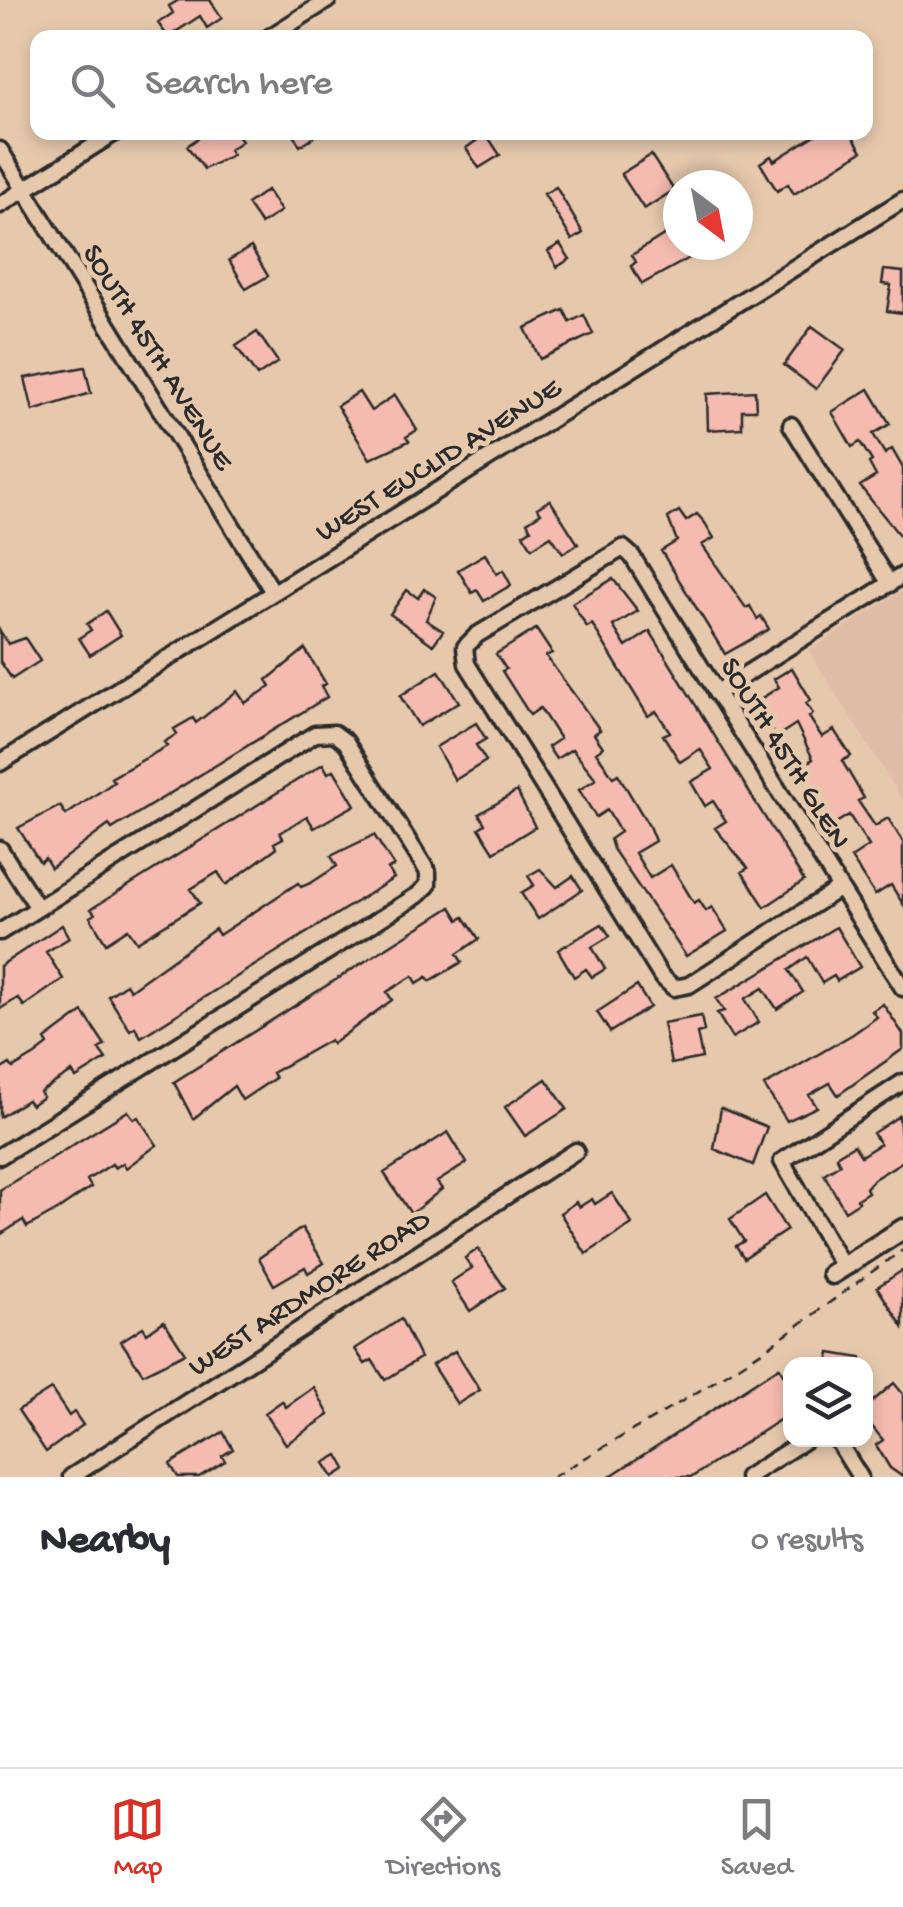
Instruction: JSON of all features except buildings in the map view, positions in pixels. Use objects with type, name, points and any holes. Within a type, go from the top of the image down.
[{"type":"street","points":[[281,30],[328,0]]},
{"type":"street","points":[[0,206],[103,140]]},
{"type":"street","name":"SOUTH 45TH AVENUE","points":[[0,150],[274,592]]},
{"type":"street","name":"WEST EUCLID AVENUE","points":[[0,762],[903,200]]},
{"type":"street","points":[[716,693],[897,579],[792,425]]},
{"type":"street","name":"SOUTH 45TH GLEN","points":[[840,888],[689,985],[674,988],[662,976],[468,664],[465,647],[477,635],[622,548],[716,693],[840,888],[903,988]]},
{"type":"street","points":[[0,932],[315,734],[334,733],[346,742],[428,872],[428,885],[418,895],[0,1156]]},
{"type":"street","points":[[0,849],[38,908]]},
{"type":"street","points":[[903,1082],[782,1161],[838,1270],[903,1229]]},
{"type":"street","name":"WEST ARDMORE ROAD","points":[[71,1477],[576,1150]]},
{"type":"street","points":[[748,1477],[794,1447]]},
{"type":"street","points":[[841,1447],[860,1477]]},
{"type":"path","points":[[553,1477],[727,1374],[823,1311],[846,1288],[903,1250]]},
{"type":"shaded area","points":[[903,590],[903,801],[809,651]]}]
